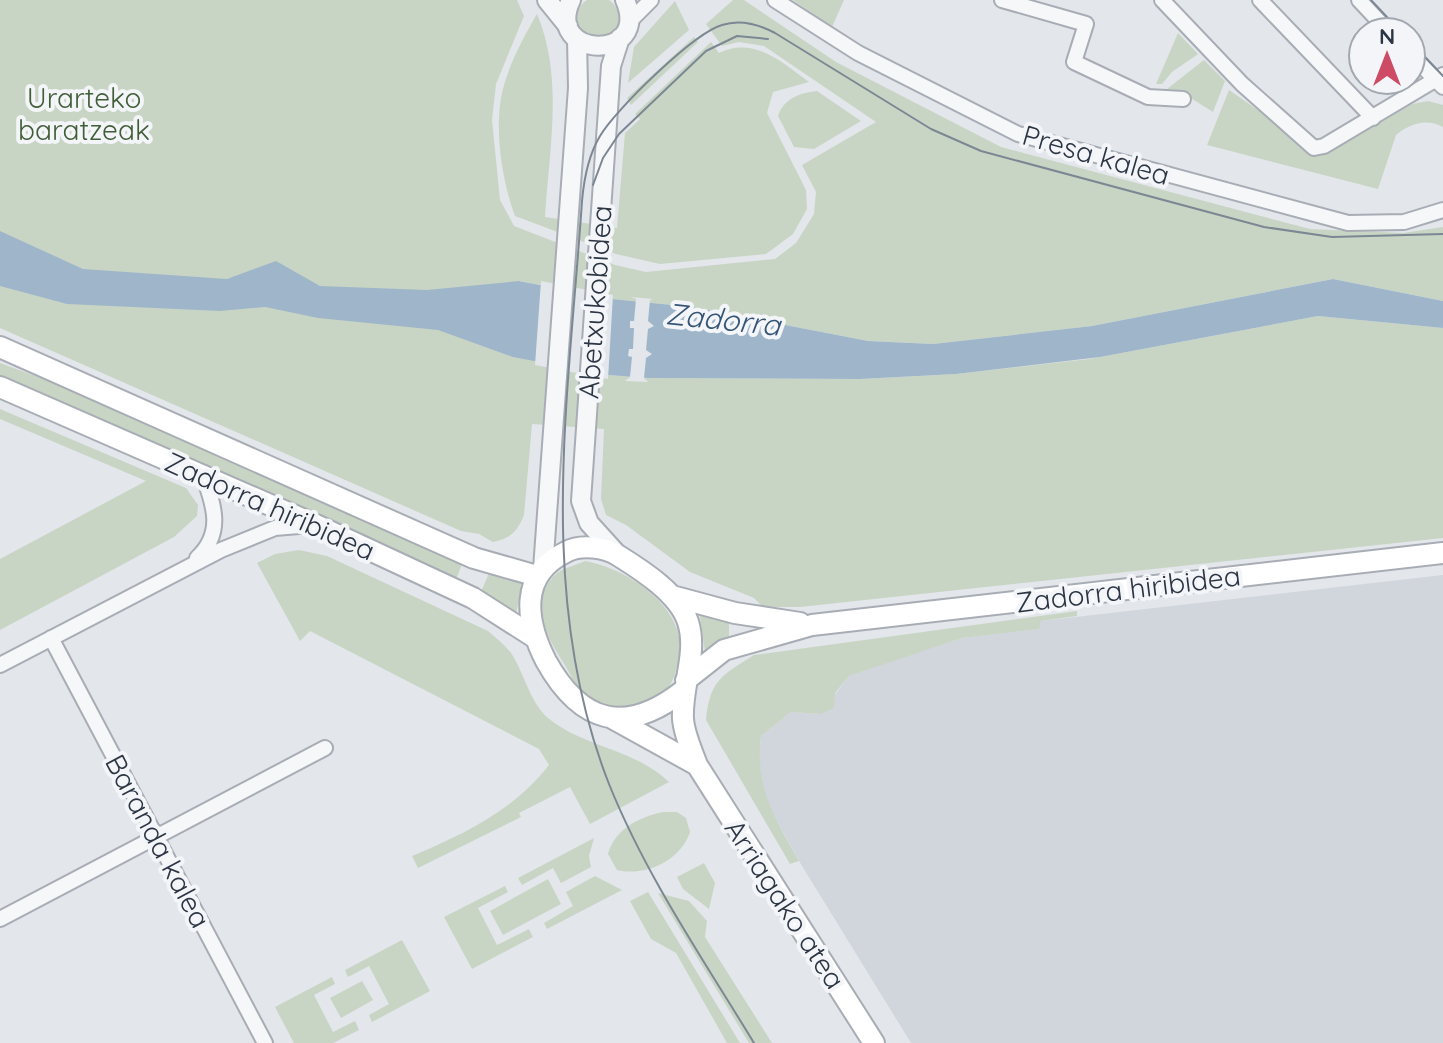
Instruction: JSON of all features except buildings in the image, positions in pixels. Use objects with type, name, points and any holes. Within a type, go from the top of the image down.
[{"type":"main road","name":"Zadorra hiribidea","points":[[0,347],[474,558],[540,572]]},
{"type":"main road","name":"Zadorra hiribidea","points":[[0,387],[316,525],[473,598],[534,637]]},
{"type":"main road","name":"Zadorra hiribidea","points":[[685,685],[690,632],[688,621],[672,596],[618,555],[594,548],[570,550],[540,572],[528,605],[534,637],[559,683],[585,709],[608,717],[624,718],[660,709],[685,685],[712,656],[724,650],[812,625],[1443,553]]},
{"type":"main road","name":"Zadorra hiribidea","points":[[672,596],[735,613],[812,625]]},
{"type":"main road","name":"Arriagako atea","points":[[685,685],[683,721],[697,765],[874,1043]]},
{"type":"main road","name":"Arriagako atea","points":[[608,717],[697,765]]},
{"type":"street","points":[[547,0],[573,33],[599,47],[624,30],[651,0]]},
{"type":"street","name":"Abetxukobidea","points":[[540,572],[553,442],[578,88],[573,33],[566,12],[571,0]]},
{"type":"street","points":[[624,30],[625,0]]},
{"type":"street","name":"Presa kalea","points":[[775,0],[858,53],[1018,134],[1348,223],[1404,222],[1443,210]]},
{"type":"street","points":[[1002,0],[1086,24],[1074,62],[1148,97],[1183,99]]},
{"type":"street","points":[[1162,0],[1307,145],[1324,146],[1440,81]]},
{"type":"street","points":[[1260,0],[1373,118]]},
{"type":"street","points":[[1359,0],[1374,16]]},
{"type":"street","name":"Abetxukobidea","points":[[618,555],[595,532],[584,513],[611,66],[624,30]]},
{"type":"street","points":[[190,564],[205,551],[215,530],[215,510],[203,475]]},
{"type":"street","points":[[0,665],[190,564],[275,528],[316,525]]},
{"type":"street","name":"Baranda kalea","points":[[51,638],[265,1043]]},
{"type":"street","points":[[0,919],[325,748]]},
{"type":"shaded area","points":[[1443,575],[1443,1043],[911,1043],[799,861],[764,797],[759,760],[761,736],[791,712],[820,714],[849,676],[906,656],[962,638],[1038,629],[1041,621]]},
{"type":"green space","points":[[598,-3],[613,3],[619,18],[613,33],[598,39],[583,33],[577,18],[583,3]]},
{"type":"green space","name":"Urarteko baratzeak","points":[[0,0],[517,0],[524,16],[496,84],[492,120],[500,200],[514,226],[615,265],[646,272],[775,259],[796,243],[814,214],[816,192],[802,165],[876,122],[764,46],[739,42],[722,46],[706,24],[733,0],[744,0],[836,62],[1001,147],[1310,229],[1403,233],[1443,227],[1443,301],[1333,279],[1092,326],[933,344],[868,341],[692,307],[612,299],[520,281],[536,361],[608,375],[648,378],[860,379],[956,374],[1089,359],[1318,316],[1443,328],[1443,538],[800,607],[763,607],[754,598],[690,572],[626,525],[606,515],[601,499],[604,429],[532,424],[524,515],[519,526],[509,536],[493,542],[479,534],[461,531],[0,328]]},
{"type":"green space","points":[[793,0],[844,0],[832,27]]},
{"type":"green space","points":[[675,1],[689,30],[628,83],[634,47]]},
{"type":"green space","points":[[537,14],[550,63],[553,114],[545,217],[617,228],[625,133],[640,119],[635,114],[711,42],[719,53],[732,49],[756,49],[809,82],[773,92],[767,113],[806,190],[807,209],[793,234],[766,254],[660,264],[616,254],[515,216],[501,155],[500,107],[512,62]]},
{"type":"green space","points":[[1178,33],[1198,54],[1172,72],[1162,84],[1156,84]]},
{"type":"green space","points":[[694,37],[698,42],[631,105],[627,98]]},
{"type":"green space","points":[[1204,60],[1225,81],[1213,112],[1181,92],[1167,89]]},
{"type":"green space","points":[[1229,90],[1268,117],[1309,152],[1346,143],[1412,104],[1428,101],[1443,105],[1443,127],[1419,123],[1396,135],[1378,189],[1207,145]]},
{"type":"green space","points":[[817,91],[861,121],[814,149],[794,147],[778,116],[784,105],[793,98]]},
{"type":"green space","points":[[0,363],[131,411],[464,559],[455,582],[0,379]]},
{"type":"green space","points":[[0,409],[186,488],[198,505],[197,516],[174,537],[0,630],[0,559],[146,481],[0,419]]},
{"type":"green space","points":[[299,550],[327,556],[488,631],[511,653],[536,704],[548,718],[577,736],[640,762],[669,782],[590,824],[570,787],[519,813],[521,817],[418,868],[412,856],[486,820],[520,796],[549,765],[539,749],[310,631],[300,641],[257,563],[275,554]]},
{"type":"green space","points":[[585,561],[621,573],[639,584],[668,612],[677,629],[680,648],[673,679],[659,696],[639,705],[617,707],[596,702],[576,685],[551,641],[542,618],[543,595],[557,573]]},
{"type":"green space","points":[[490,571],[523,580],[516,614],[480,594]]},
{"type":"green space","points":[[699,610],[729,620],[729,640],[705,652]]},
{"type":"green space","points":[[1077,611],[1077,616],[1041,621],[1039,629],[962,638],[849,676],[835,693],[834,708],[820,714],[791,712],[761,736],[761,771],[768,801],[799,861],[790,864],[706,720],[711,696],[719,680],[754,655]]},
{"type":"green space","points":[[663,812],[677,812],[686,818],[690,832],[679,851],[650,868],[628,872],[617,870],[608,854],[616,838],[637,821]]},
{"type":"green space","points":[[594,838],[589,856],[591,867],[561,883],[553,868],[522,885],[518,878]]},
{"type":"green space","points":[[704,863],[715,883],[709,909],[683,889],[677,877]]},
{"type":"green space","points":[[595,876],[622,890],[547,929],[544,923],[573,906],[566,892]]},
{"type":"green space","points":[[548,879],[561,904],[503,935],[490,911]]},
{"type":"green space","points":[[505,886],[508,892],[478,908],[497,945],[529,929],[533,937],[472,969],[444,917]]},
{"type":"green space","points":[[648,892],[740,1043],[727,1043],[676,953],[651,939],[630,901]]},
{"type":"green space","points":[[658,893],[689,901],[707,921],[705,937],[772,1043],[749,1043]]},
{"type":"green space","points":[[402,940],[430,991],[372,1022],[369,1015],[389,1004],[369,966],[348,977],[345,970]]},
{"type":"green space","points":[[332,977],[335,984],[314,995],[333,1032],[355,1021],[359,1030],[333,1043],[294,1043],[275,1007]]},
{"type":"green space","points":[[362,981],[373,1000],[341,1018],[330,998]]},
{"type":"water","name":"Zadorra","points":[[0,231],[83,269],[227,279],[276,261],[320,286],[427,290],[519,281],[612,299],[692,307],[868,341],[933,344],[1092,326],[1333,279],[1443,301],[1443,328],[1318,316],[1100,357],[956,374],[860,379],[648,378],[608,375],[513,357],[438,330],[318,318],[265,307],[220,311],[67,304],[0,286]]},
{"type":"pier","points":[[541,281],[613,295],[608,379],[535,365]]},
{"type":"pier","points":[[631,297],[653,299],[650,300],[648,321],[654,326],[648,329],[646,350],[652,354],[646,358],[644,378],[648,382],[625,381],[630,377],[632,357],[628,356],[629,349],[633,349],[634,328],[630,328],[630,321],[634,321],[636,299]]},
{"type":"tram line","points":[[1371,0],[1386,16]]},
{"type":"tram line","points":[[754,1043],[676,916],[624,818],[609,784],[586,713],[572,641],[565,568],[563,495],[570,348],[584,184],[592,151],[608,124],[656,74],[693,42],[722,25],[749,23],[775,33],[931,129],[981,151],[1264,227],[1332,237],[1443,234]]},
{"type":"tram line","points":[[593,185],[603,158],[619,134],[706,51],[737,36],[768,39]]},
{"type":"tram line","points":[[1427,59],[1443,76]]}]
